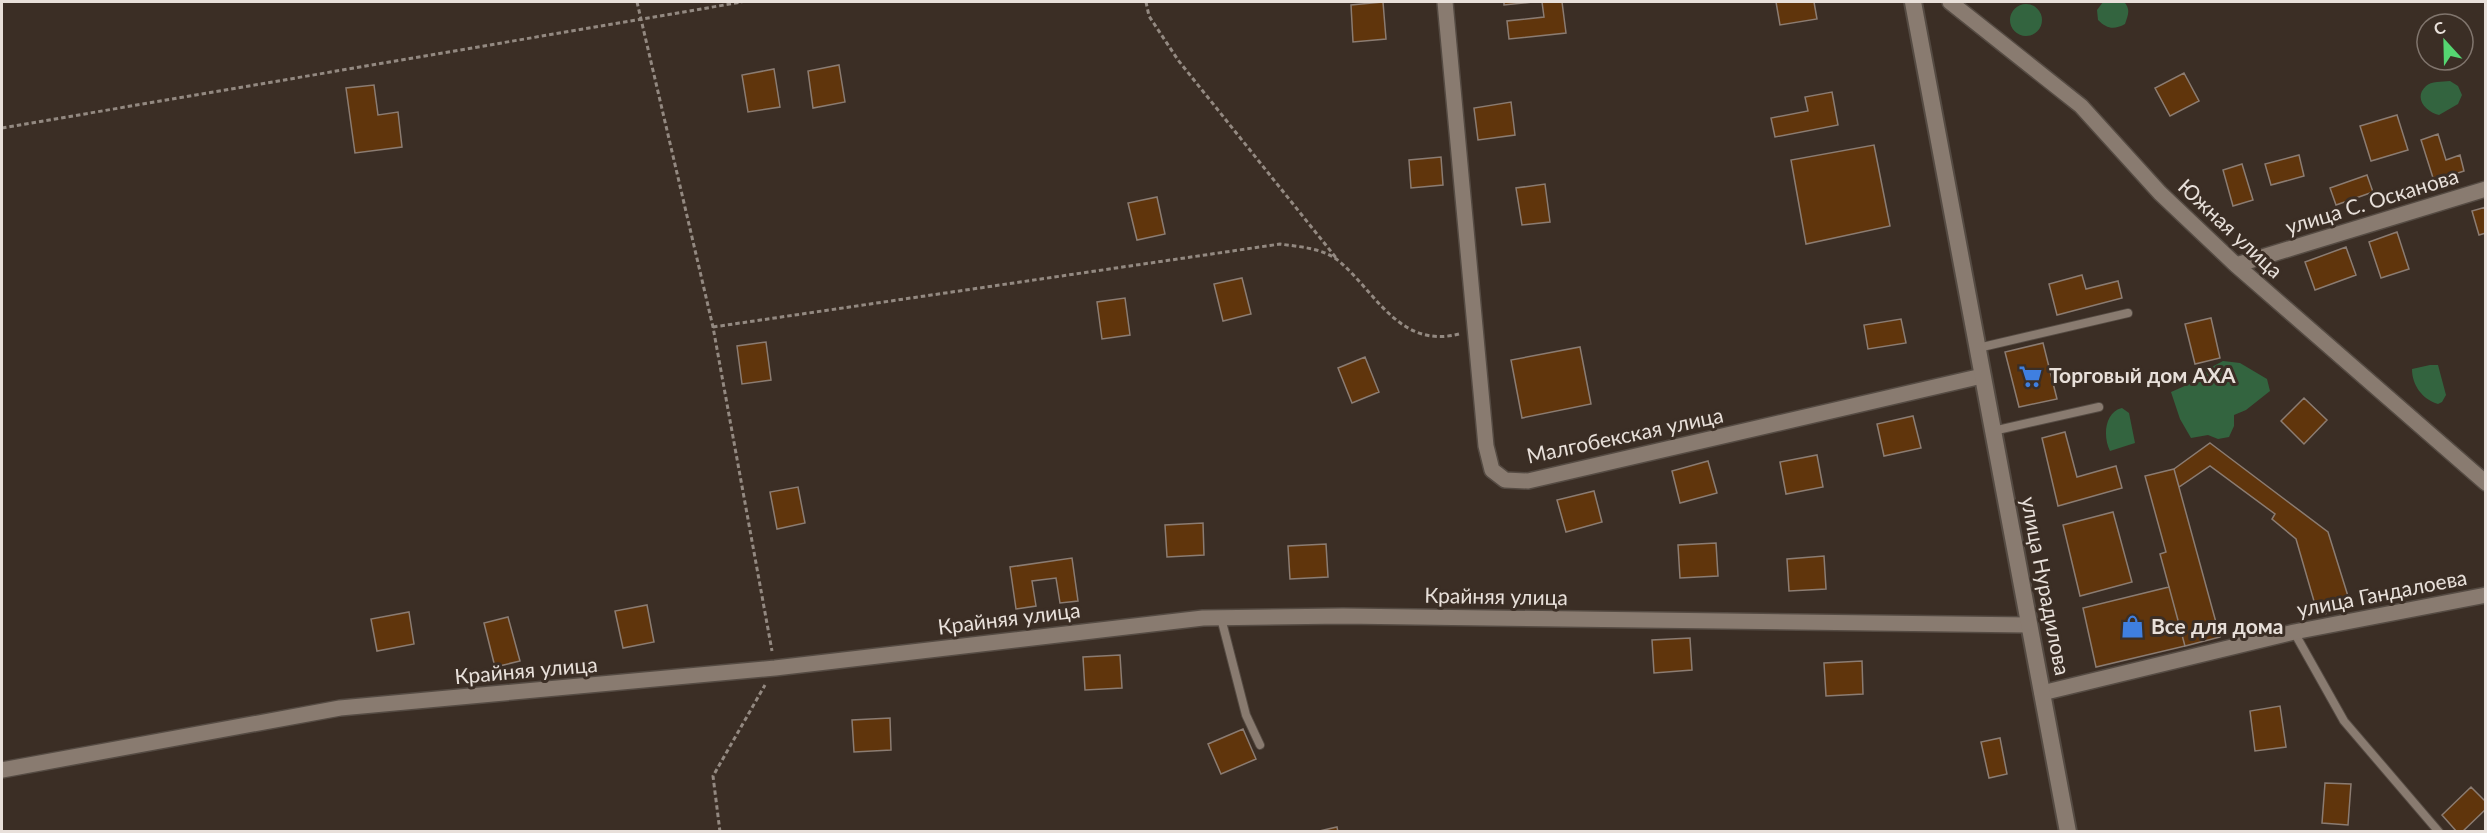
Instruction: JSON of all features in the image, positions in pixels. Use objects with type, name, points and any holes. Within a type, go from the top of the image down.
[{"type":"street","name":"Малгобекская улица","points":[[1445,2],[1486,446],[1492,470],[1505,480],[1528,481],[1982,376]]},
{"type":"street","name":"улица Нурадилова","points":[[1913,2],[2068,831]]},
{"type":"street","name":"Южная улица","points":[[1950,2],[2081,106],[2160,194],[2236,265],[2486,483]]},
{"type":"street","name":"улица С. Осканова","points":[[2236,265],[2486,189]]},
{"type":"street","name":"улица Гандалоева","points":[[2042,693],[2294,632],[2486,595]]},
{"type":"street","name":"Крайняя улица","points":[[2,770],[340,708],[776,668],[1203,618],[1343,616],[2029,625]]},
{"type":"lane","points":[[1978,348],[2128,313]]},
{"type":"lane","points":[[1993,431],[2099,407]]},
{"type":"lane","points":[[1221,618],[1246,715],[1260,745]]},
{"type":"lane","points":[[2294,632],[2344,721],[2439,831]]},
{"type":"path","points":[[637,2],[713,327],[776,668],[713,776],[720,831]]},
{"type":"path","points":[[2,128],[742,2]]},
{"type":"path","points":[[1146,2],[1149,16],[1178,60],[1339,261],[1394,320],[1419,332],[1448,337],[1474,330]]},
{"type":"path","points":[[713,327],[1280,244],[1313,249],[1339,261]]},
{"type":"green space","points":[[2103,2],[2124,2],[2128,10],[2125,24],[2111,28],[2098,20],[2097,10]]},
{"type":"green space","points":[[2026,4],[2037,9],[2042,20],[2037,31],[2026,36],[2015,31],[2010,20],[2015,9]]},
{"type":"green space","points":[[2450,81],[2458,86],[2462,95],[2458,104],[2439,115],[2426,108],[2421,95],[2426,86],[2431,83]]},
{"type":"green space","points":[[2223,361],[2240,363],[2267,379],[2270,391],[2246,410],[2234,415],[2234,426],[2229,437],[2218,439],[2208,435],[2191,438],[2180,419],[2171,392],[2196,381],[2206,370]]},
{"type":"green space","points":[[2438,365],[2446,395],[2438,404],[2427,399],[2419,391],[2412,375],[2412,369]]},
{"type":"green space","points":[[2122,408],[2129,413],[2135,443],[2110,451],[2106,439],[2108,420],[2116,410]]},
{"type":"building","points":[[1383,2],[1386,39],[1353,42],[1351,5]]},
{"type":"building","points":[[1504,2],[1533,2],[1504,5]]},
{"type":"building","points":[[1542,2],[1562,2],[1566,33],[1509,39],[1507,21],[1544,17]]},
{"type":"building","points":[[1776,2],[1814,2],[1817,19],[1780,25]]},
{"type":"building","points":[[839,65],[845,102],[813,108],[808,71]]},
{"type":"building","points":[[774,69],[780,107],[748,112],[742,75]]},
{"type":"building","points":[[2184,73],[2199,101],[2170,116],[2155,88]]},
{"type":"building","points":[[374,85],[378,115],[398,112],[402,147],[355,153],[346,88]]},
{"type":"building","points":[[1832,92],[1838,125],[1775,137],[1771,118],[1808,111],[1805,97]]},
{"type":"building","points":[[1511,102],[1515,135],[1478,140],[1474,108]]},
{"type":"building","points":[[2397,115],[2408,150],[2371,161],[2360,126]]},
{"type":"building","points":[[2438,134],[2446,160],[2460,155],[2464,171],[2434,181],[2421,140]]},
{"type":"building","points":[[1874,145],[1890,226],[1806,244],[1791,160]]},
{"type":"building","points":[[2299,155],[2304,176],[2271,185],[2265,164]]},
{"type":"building","points":[[1441,157],[1443,185],[1411,188],[1409,160]]},
{"type":"building","points":[[2242,164],[2253,200],[2233,206],[2223,170]]},
{"type":"building","points":[[2367,175],[2373,192],[2336,205],[2330,188]]},
{"type":"building","points":[[1545,184],[1550,222],[1522,225],[1516,188]]},
{"type":"building","points":[[1157,197],[1165,234],[1137,240],[1128,203]]},
{"type":"building","points":[[2486,207],[2486,233],[2479,235],[2472,211]]},
{"type":"building","points":[[2397,232],[2409,269],[2381,278],[2369,242]]},
{"type":"building","points":[[2346,247],[2356,275],[2315,290],[2305,262]]},
{"type":"building","points":[[2082,275],[2086,289],[2118,281],[2122,298],[2057,315],[2049,284]]},
{"type":"building","points":[[1242,278],[1251,314],[1223,321],[1214,284]]},
{"type":"building","points":[[1125,298],[1130,335],[1102,339],[1097,302]]},
{"type":"building","points":[[2211,318],[2220,358],[2195,364],[2185,324]]},
{"type":"building","points":[[1901,319],[1906,343],[1868,349],[1864,325]]},
{"type":"building","points":[[766,342],[771,380],[742,384],[737,346]]},
{"type":"building","name":"Торговый дом АХА","points":[[2043,343],[2057,399],[2019,407],[2005,352]]},
{"type":"building","points":[[1580,347],[1591,404],[1522,418],[1511,360]]},
{"type":"building","points":[[1365,357],[1379,392],[1352,403],[1338,368]]},
{"type":"building","points":[[2304,398],[2327,420],[2304,444],[2281,421]]},
{"type":"building","points":[[1913,416],[1921,448],[1884,456],[1877,424]]},
{"type":"building","points":[[2065,432],[2077,477],[2116,466],[2122,488],[2058,506],[2042,438]]},
{"type":"building","points":[[2210,443],[2328,532],[2352,609],[2318,615],[2296,539],[2272,519],[2275,514],[2210,466],[2179,487],[2174,469]]},
{"type":"building","points":[[1817,455],[1823,487],[1786,494],[1780,462]]},
{"type":"building","points":[[1708,461],[1717,493],[1680,503],[1672,471]]},
{"type":"building","points":[[2174,469],[2220,637],[2185,646],[2160,554],[2166,552],[2145,476]]},
{"type":"building","points":[[798,487],[805,523],[777,529],[770,492]]},
{"type":"building","points":[[1594,491],[1602,522],[1566,532],[1557,500]]},
{"type":"building","points":[[2113,512],[2132,582],[2080,596],[2063,525]]},
{"type":"building","points":[[1203,523],[1204,555],[1167,557],[1165,525]]},
{"type":"building","points":[[1716,543],[1718,576],[1680,578],[1678,545]]},
{"type":"building","points":[[1326,544],[1328,577],[1290,579],[1288,546]]},
{"type":"building","points":[[1824,556],[1826,589],[1789,591],[1787,559]]},
{"type":"building","points":[[1072,558],[1078,601],[1060,603],[1056,578],[1032,581],[1036,606],[1016,609],[1010,567]]},
{"type":"building","name":"Все для дома","points":[[2169,587],[2185,646],[2096,667],[2083,608]]},
{"type":"building","points":[[647,605],[654,642],[623,648],[615,611]]},
{"type":"building","points":[[409,612],[414,644],[377,651],[371,619]]},
{"type":"building","points":[[508,617],[520,661],[495,667],[484,623]]},
{"type":"building","points":[[1690,638],[1692,670],[1654,673],[1652,640]]},
{"type":"building","points":[[1120,655],[1122,688],[1085,690],[1083,657]]},
{"type":"building","points":[[1862,661],[1863,694],[1826,696],[1824,663]]},
{"type":"building","points":[[2280,706],[2286,747],[2255,751],[2250,711]]},
{"type":"building","points":[[890,718],[891,750],[854,752],[852,720]]},
{"type":"building","points":[[1243,729],[1256,759],[1221,774],[1208,744]]},
{"type":"building","points":[[2000,738],[2007,774],[1989,778],[1981,742]]},
{"type":"building","points":[[2325,783],[2351,784],[2348,825],[2322,823]]},
{"type":"building","points":[[2471,787],[2486,802],[2486,809],[2462,832],[2457,832],[2442,815]]},
{"type":"building","points":[[1337,827],[1338,832],[1315,832]]},
{"type":"place","name":"Торговый дом АХА","points":[[2031,376]]},
{"type":"place","name":"Все для дома","points":[[2133,627]]}]
